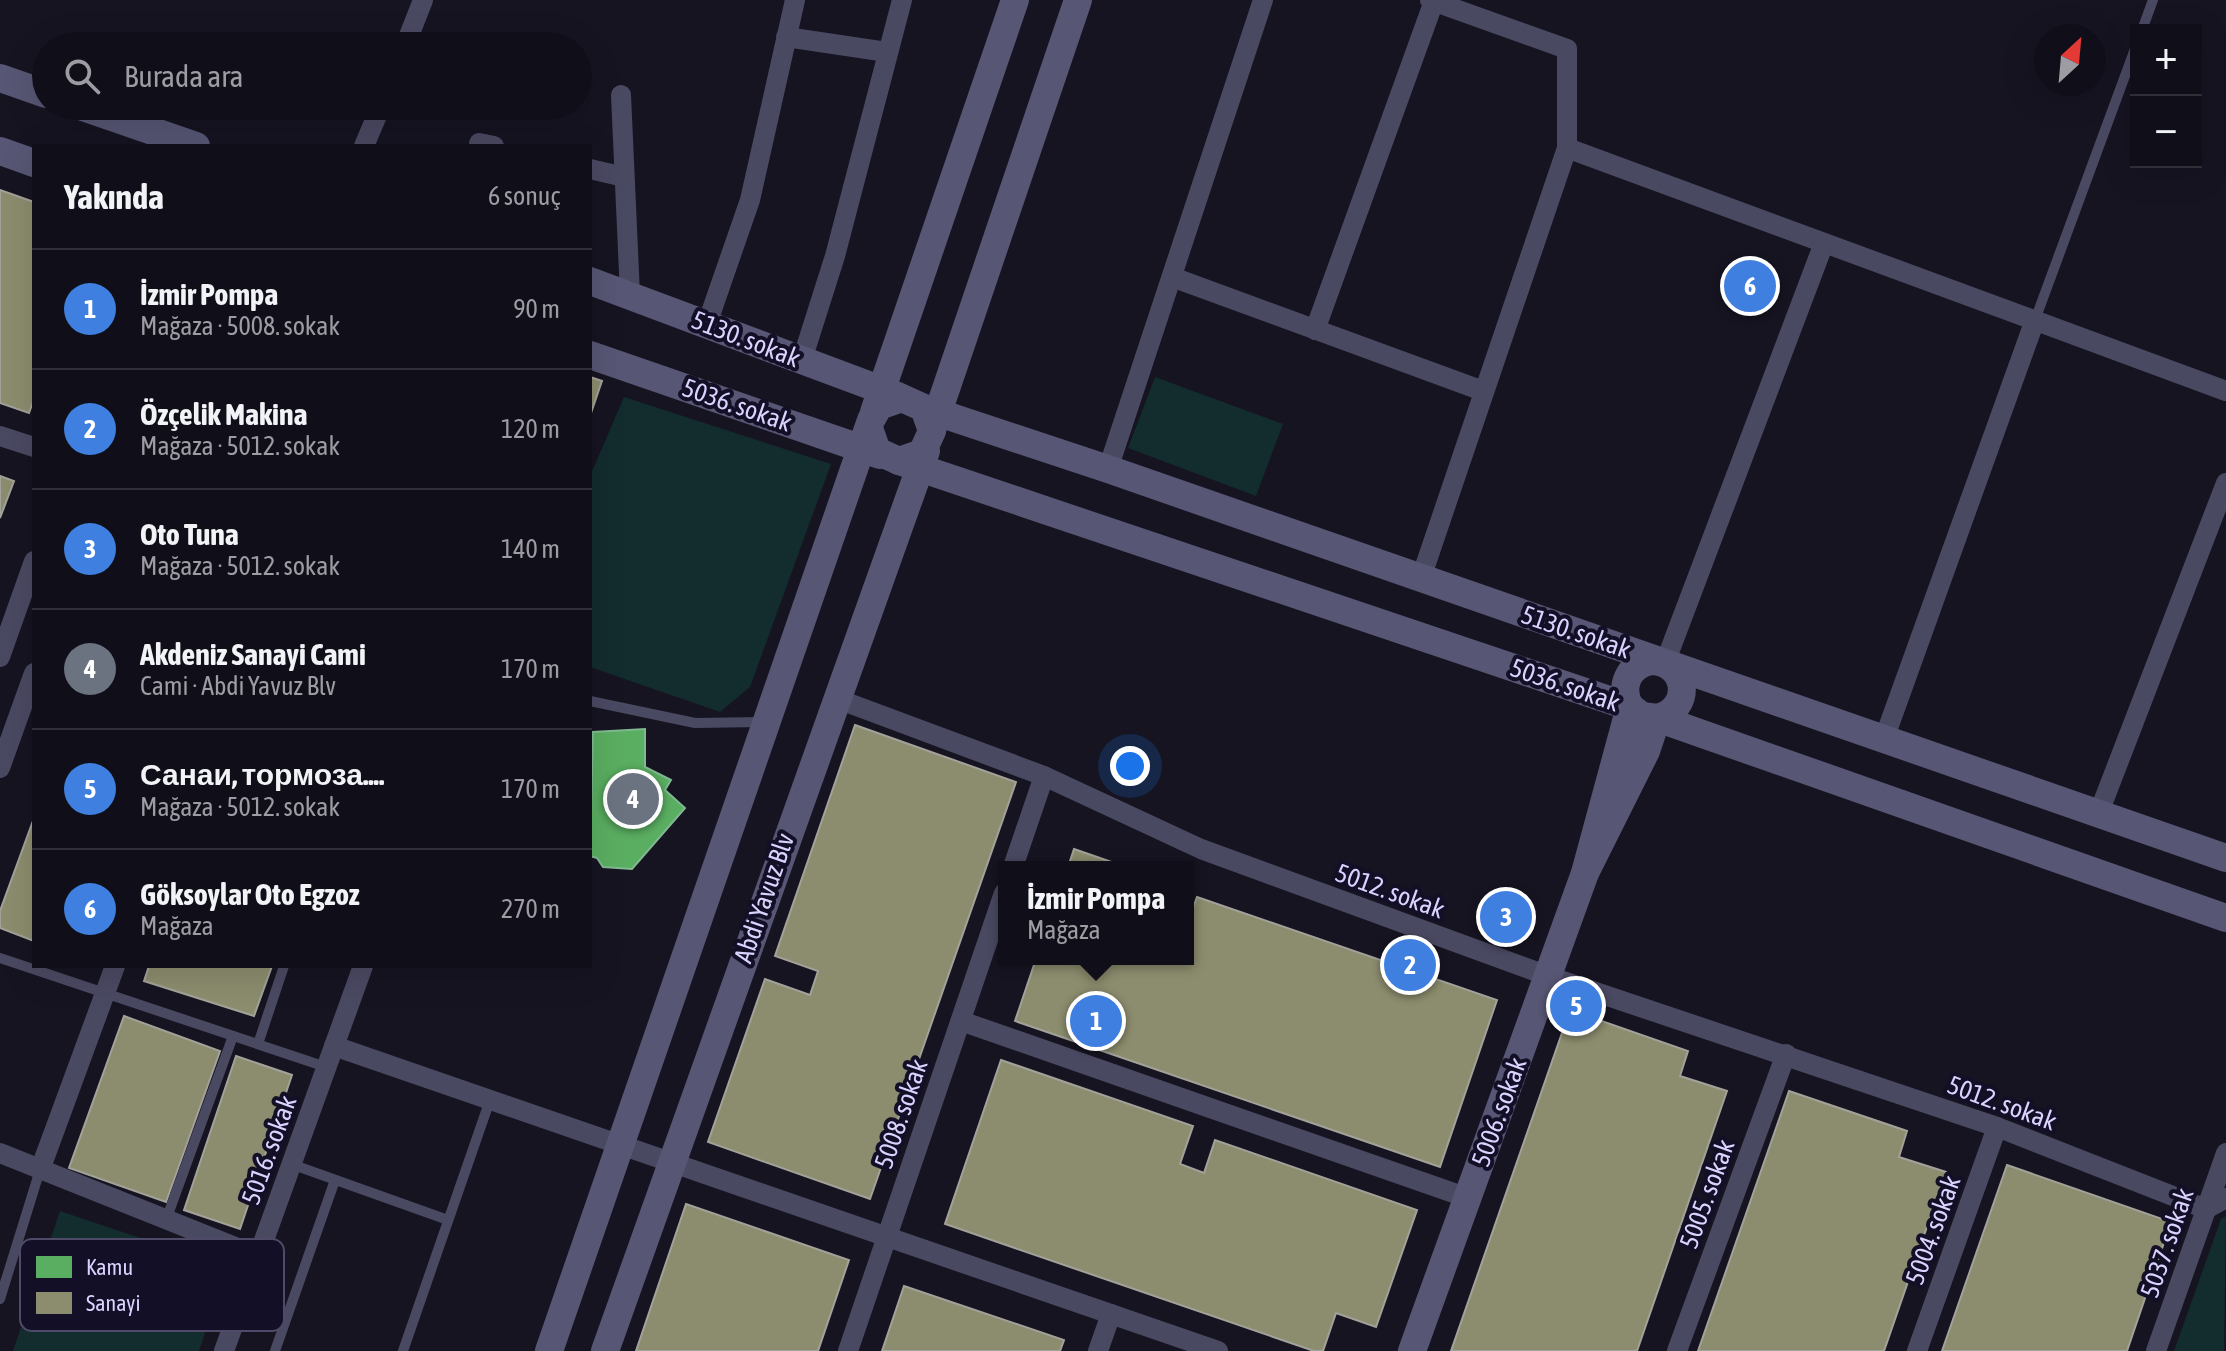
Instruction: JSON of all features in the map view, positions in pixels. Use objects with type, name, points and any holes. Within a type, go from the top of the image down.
[{"type":"main road","points":[[901,430],[1015,0]]},
{"type":"main road","points":[[549,1351],[769,722],[901,430],[1078,0]]},
{"type":"main road","points":[[0,78],[32,89]]},
{"type":"main road","points":[[121,120],[190,144]]},
{"type":"main road","points":[[0,151],[32,162]]},
{"type":"main road","name":"5130. sokak","points":[[592,282],[802,360],[901,430],[1108,469],[2226,858]]},
{"type":"main road","name":"5036. sokak","points":[[592,355],[901,430],[1630,707],[1642,716],[1657,718],[2226,918]]},
{"type":"main road","name":"Abdi Yavuz Blv","points":[[605,1351],[835,698],[901,430]]},
{"type":"main road","points":[[1650,661],[1665,663],[1681,678],[1682,694],[1671,713],[1657,718],[1646,751],[1585,873],[1630,707],[1625,693],[1631,672],[1650,661]]},
{"type":"main road","name":"5006. sokak","points":[[1412,1351],[1585,873]]},
{"type":"street","points":[[410,32],[423,0]]},
{"type":"street","points":[[707,324],[750,200],[795,0]]},
{"type":"street","points":[[802,360],[835,256],[902,0]]},
{"type":"street","points":[[1108,469],[1263,0]]},
{"type":"street","points":[[1315,330],[1432,1],[1567,49],[1567,148],[1421,578]]},
{"type":"street","points":[[786,37],[887,52]]},
{"type":"street","points":[[621,95],[630,295]]},
{"type":"street","points":[[365,144],[375,120]]},
{"type":"street","points":[[1567,148],[2226,391]]},
{"type":"street","points":[[592,169],[624,177]]},
{"type":"street","points":[[1665,663],[1824,243]]},
{"type":"street","points":[[1172,277],[1483,391]]},
{"type":"street","points":[[1884,739],[2035,320]]},
{"type":"street","points":[[0,436],[32,446]]},
{"type":"street","points":[[2098,815],[2226,483]]},
{"type":"street","points":[[0,657],[32,567]]},
{"type":"street","points":[[0,768],[32,679]]},
{"type":"street","name":"5012. sokak","points":[[835,698],[1044,776],[1201,849],[1548,976],[1997,1127],[2206,1209]]},
{"type":"street","points":[[1015,861],[1044,776]]},
{"type":"street","name":"5008. sokak","points":[[848,1351],[998,911]]},
{"type":"street","points":[[40,1170],[114,968]]},
{"type":"street","name":"5016. sokak","points":[[264,1239],[362,968]]},
{"type":"street","points":[[961,1021],[1468,1198]]},
{"type":"street","points":[[334,1046],[1218,1351]]},
{"type":"street","name":"5005. sokak","points":[[1677,1351],[1786,1054]]},
{"type":"street","name":"5004. sokak","points":[[1917,1351],[1997,1127]]},
{"type":"street","points":[[0,1153],[215,1239]]},
{"type":"street","name":"5037. sokak","points":[[2156,1351],[2226,1153]]},
{"type":"street","points":[[2206,1209],[2226,1198]]},
{"type":"street","points":[[1098,1351],[1111,1314]]},
{"type":"street","name":"5016. sokak","points":[[224,1351],[231,1331]]},
{"type":"lane","points":[[2144,24],[2153,0]]},
{"type":"lane","points":[[2035,320],[2130,62]]},
{"type":"lane","points":[[592,701],[695,723],[769,722]]},
{"type":"lane","points":[[0,958],[326,1067]]},
{"type":"lane","points":[[258,1044],[283,968]]},
{"type":"lane","points":[[166,1220],[233,1036]]},
{"type":"lane","points":[[403,1351],[491,1099]]},
{"type":"lane","points":[[291,1164],[448,1220]]},
{"type":"lane","points":[[0,1299],[40,1170]]},
{"type":"lane","points":[[284,1325],[335,1180]]},
{"type":"lane","points":[[275,1351],[282,1331]]},
{"type":"green space","points":[[1155,377],[1283,424],[1256,496],[1128,448]]},
{"type":"green space","points":[[624,397],[831,464],[750,687],[720,712],[592,668],[592,471]]},
{"type":"green space","points":[[60,1211],[144,1239],[51,1239]]},
{"type":"green space","points":[[2226,1216],[2224,1351],[2174,1351],[2221,1219]]},
{"type":"green space","points":[[20,1330],[206,1331],[199,1351],[13,1351]]},
{"type":"building: Kamu","points":[[645,729],[645,767],[671,780],[665,790],[685,808],[632,869],[603,867],[597,858],[592,857],[593,732]]},
{"type":"building: Sanayi","points":[[0,190],[32,201],[32,405],[29,413],[0,403]]},
{"type":"building: Sanayi","points":[[592,378],[602,381],[592,410]]},
{"type":"building: Sanayi","points":[[0,476],[14,481],[0,518]]},
{"type":"building: Sanayi","points":[[855,725],[1016,782],[870,1199],[708,1142],[765,979],[810,995],[818,971],[775,956]]},
{"type":"building: Sanayi","points":[[32,823],[32,940],[0,928],[0,911]]},
{"type":"building: Sanayi","points":[[1074,849],[1109,861],[1070,861]]},
{"type":"building: Sanayi","points":[[1197,897],[1497,1000],[1440,1167],[1015,1021],[1034,965],[1194,965],[1194,905]]},
{"type":"building: Sanayi","points":[[148,968],[271,968],[254,1016],[144,981]]},
{"type":"building: Sanayi","points":[[1570,1010],[1688,1051],[1680,1076],[1727,1091],[1637,1351],[1451,1351]]},
{"type":"building: Sanayi","points":[[124,1016],[220,1051],[166,1202],[69,1168]]},
{"type":"building: Sanayi","points":[[236,1056],[292,1075],[240,1229],[184,1210]]},
{"type":"building: Sanayi","points":[[1001,1060],[1193,1126],[1180,1164],[1204,1173],[1215,1140],[1417,1210],[1376,1327],[1336,1313],[1323,1351],[1314,1351],[945,1224]]},
{"type":"building: Sanayi","points":[[1789,1091],[1907,1131],[1899,1157],[1946,1172],[1884,1351],[1698,1351]]},
{"type":"building: Sanayi","points":[[2007,1165],[2171,1222],[2127,1351],[1942,1351]]},
{"type":"building: Sanayi","points":[[686,1204],[849,1260],[818,1351],[636,1351]]},
{"type":"building: Sanayi","points":[[904,1286],[1064,1340],[1060,1351],[882,1351]]},
{"type":"place","name":"Göksoylar Oto Egzoz","points":[[1750,286]]},
{"type":"place","name":"Akdeniz Sanayi Cami","points":[[633,799]]},
{"type":"place","name":"Oto Tuna","points":[[1506,917]]},
{"type":"place","name":"Özçelik Makina","points":[[1410,965]]},
{"type":"place","name":"Санаи, тормоза....","points":[[1576,1006]]},
{"type":"place","name":"İzmir Pompa","points":[[1096,1021]]}]
